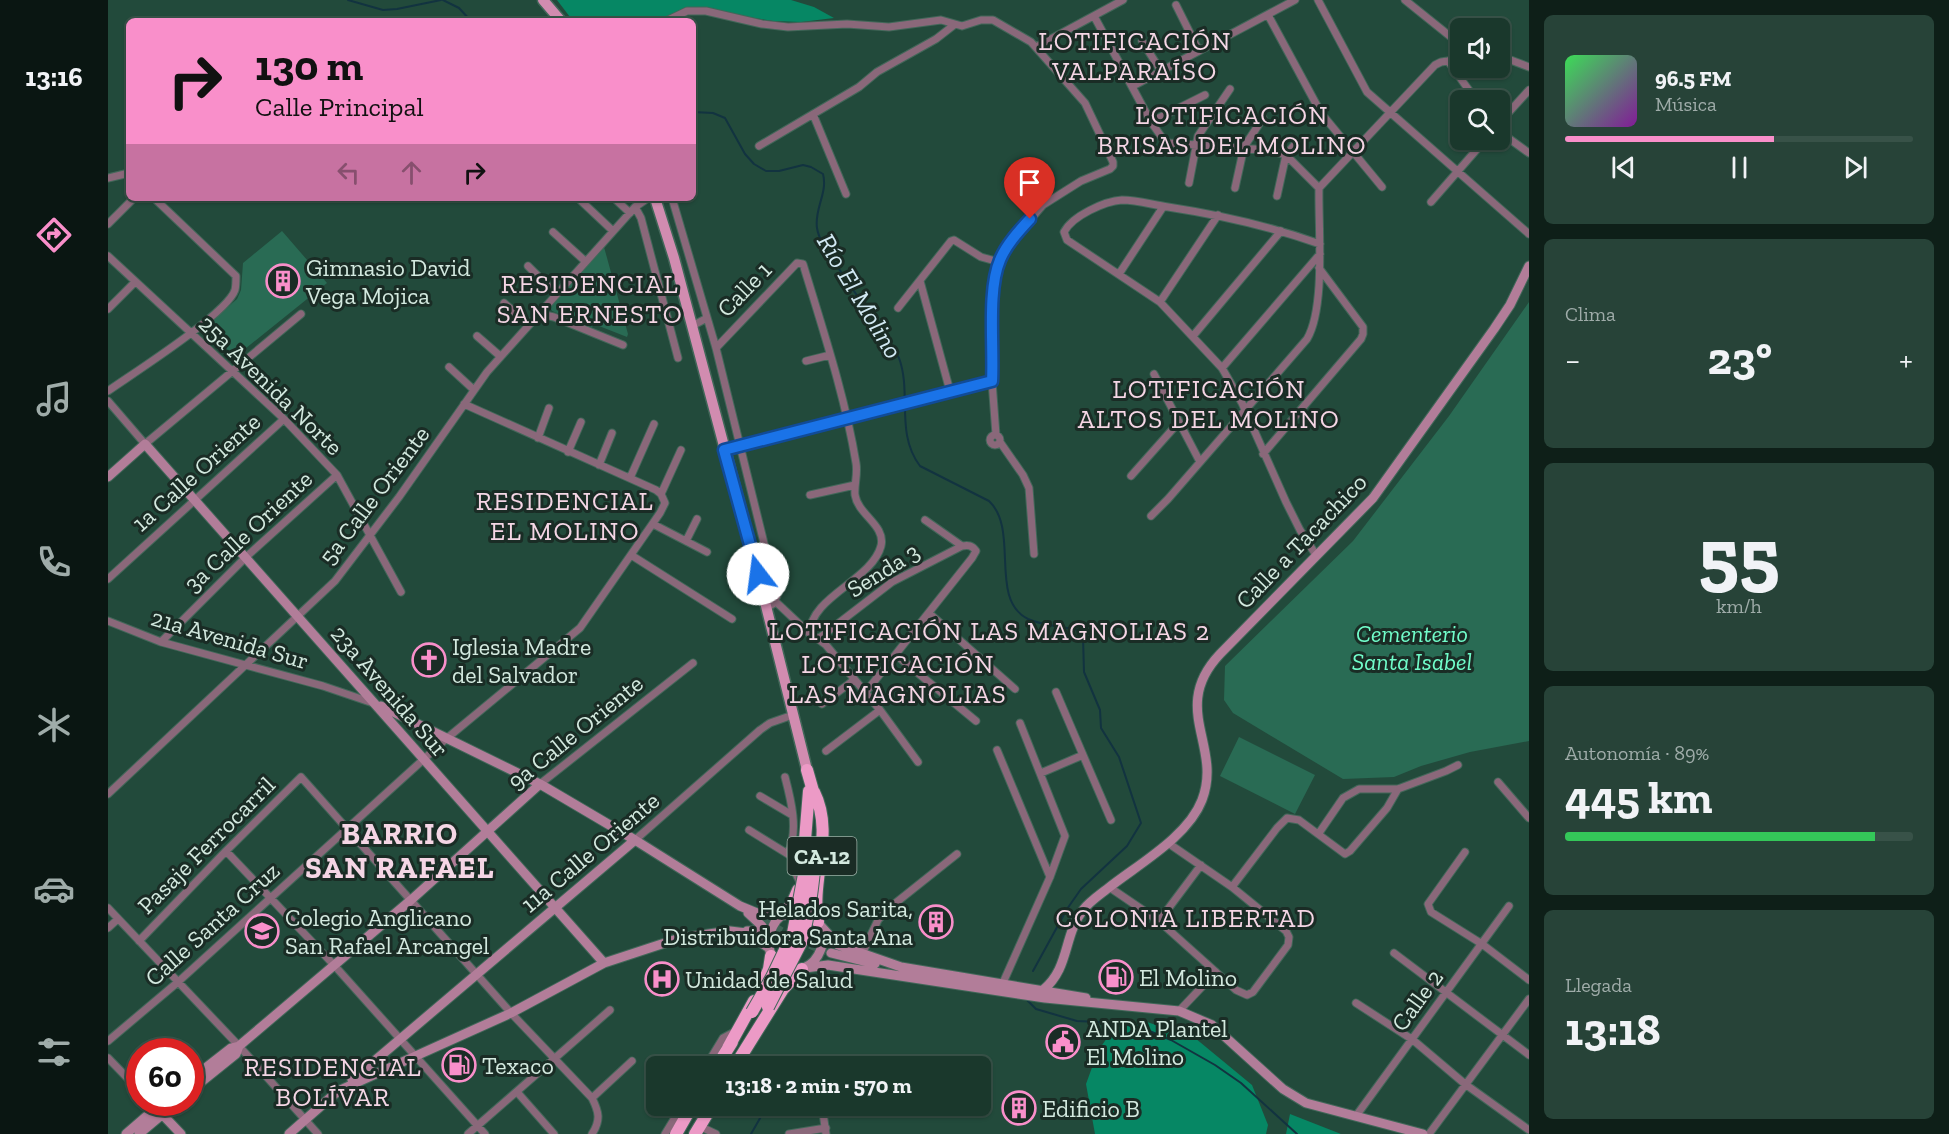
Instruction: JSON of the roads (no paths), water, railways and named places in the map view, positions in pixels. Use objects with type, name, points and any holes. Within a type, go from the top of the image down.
[{"type":"highway","points":[[741,1056],[801,943],[808,918],[812,857],[811,791],[807,770]]},
{"type":"highway","points":[[723,1056],[772,977],[793,933],[812,857]]},
{"type":"highway","name":"CA-12","points":[[782,915],[797,895],[800,882],[812,857]]},
{"type":"highway","name":"CA-12","points":[[812,857],[818,923]]},
{"type":"highway","points":[[728,1048],[760,991],[769,969],[770,952]]},
{"type":"highway","points":[[741,1056],[783,989],[803,969]]},
{"type":"highway","points":[[676,1134],[686,1116]]},
{"type":"highway","points":[[697,1130],[706,1116]]},
{"type":"main road","points":[[543,0],[558,18]]},
{"type":"main road","points":[[656,201],[674,258],[724,450],[771,605],[790,715],[798,733],[807,770]]},
{"type":"main road","name":"Calle a Tacachico","points":[[1047,993],[1062,978],[1065,970],[1063,959],[1082,910],[1168,843],[1198,808],[1204,794],[1207,770],[1197,699],[1205,674],[1215,660],[1373,498],[1494,329],[1510,305],[1529,266]]},
{"type":"main road","points":[[108,477],[145,444]]},
{"type":"main road","name":"23a Avenida Sur","points":[[145,444],[604,963]]},
{"type":"main road","points":[[376,703],[540,784],[635,840],[762,920]]},
{"type":"main road","name":"9a Calle Oriente","points":[[204,1080],[229,1060],[239,1046],[411,900],[540,784]]},
{"type":"main road","name":"11a Calle Oriente","points":[[305,1120],[635,840]]},
{"type":"main road","points":[[737,904],[767,916],[803,910],[838,945],[901,967],[1047,993]]},
{"type":"main road","points":[[338,1091],[511,1012],[604,963],[680,939],[730,931],[755,932],[761,929],[761,923],[737,904]]},
{"type":"main road","points":[[770,952],[770,932],[782,915]]},
{"type":"main road","points":[[803,969],[816,958],[822,947],[823,935],[818,923]]},
{"type":"main road","points":[[730,931],[746,933],[770,952],[784,967],[803,969],[828,965],[1084,998],[1095,1002],[1179,1011],[1212,1025],[1282,1089],[1306,1103],[1423,1134]]},
{"type":"main road","points":[[831,953],[891,968],[901,967]]},
{"type":"main road","name":"9a Calle Oriente","points":[[204,1069],[231,1048],[239,1046]]},
{"type":"main road","points":[[126,1134],[147,1116]]},
{"type":"main road","points":[[139,1134],[152,1116]]},
{"type":"main road","points":[[166,1116],[181,1134]]},
{"type":"main road","points":[[290,1134],[305,1120]]},
{"type":"street","points":[[1036,46],[1123,0]]},
{"type":"street","points":[[1133,86],[1268,15],[1283,3],[1295,0]]},
{"type":"street","points":[[1317,0],[1364,86],[1372,96],[1529,234]]},
{"type":"street","points":[[1405,0],[1450,36]]},
{"type":"street","points":[[1176,5],[1199,51]]},
{"type":"street","points":[[672,18],[687,11],[706,11],[762,24],[788,27],[847,24],[889,27],[941,20],[962,26],[981,20],[993,20],[1025,37],[1036,46],[1085,103],[1113,166],[1081,181],[1042,205],[1011,242],[999,262],[994,288],[992,381],[998,438],[1029,488],[1034,554]]},
{"type":"street","points":[[1268,15],[1321,113],[1382,187]]},
{"type":"street","points":[[1094,16],[1159,135],[1169,142],[1197,146],[1244,147],[1286,155],[1319,188],[1320,254],[1316,318],[1313,329],[1307,339],[1151,516]]},
{"type":"street","points":[[759,146],[859,87],[878,72],[936,39],[954,25]]},
{"type":"street","points":[[1142,41],[1161,71]]},
{"type":"street","points":[[1510,60],[1529,67]]},
{"type":"street","points":[[1319,188],[1435,65],[1448,61],[1469,90]]},
{"type":"street","points":[[1189,183],[1198,136],[1230,89]]},
{"type":"street","points":[[1510,111],[1529,90]]},
{"type":"street","points":[[1151,122],[1205,95]]},
{"type":"street","points":[[813,114],[846,194]]},
{"type":"street","points":[[1235,188],[1244,147],[1263,118]]},
{"type":"street","points":[[1510,139],[1529,153]]},
{"type":"street","points":[[1277,196],[1286,155],[1296,143]]},
{"type":"street","points":[[1431,202],[1476,150]]},
{"type":"street","points":[[108,178],[126,173]]},
{"type":"street","points":[[108,224],[131,201]]},
{"type":"street","points":[[108,392],[190,334],[225,304],[235,291],[236,276],[157,201]]},
{"type":"street","points":[[582,201],[613,231]]},
{"type":"street","points":[[618,201],[641,218],[678,358]]},
{"type":"street","name":"5a Calle Oriente","points":[[108,794],[335,581],[500,356],[632,210],[644,201]]},
{"type":"street","points":[[673,201],[716,348],[741,446],[777,596],[771,605],[826,645],[880,710],[918,762]]},
{"type":"street","points":[[1316,555],[1300,530],[1222,368],[1160,302],[1067,240],[1064,232],[1071,222],[1100,205],[1136,201],[1218,215],[1281,231],[1320,244]]},
{"type":"street","points":[[1119,274],[1163,207]]},
{"type":"street","points":[[1160,302],[1218,215]]},
{"type":"street","points":[[1193,336],[1281,231]]},
{"type":"street","points":[[553,232],[585,261]]},
{"type":"street","points":[[898,308],[953,240],[986,259],[999,262]]},
{"type":"street","points":[[1222,368],[1320,254]]},
{"type":"street","name":"25a Avenida Norte","points":[[108,256],[284,419],[337,475],[401,592]]},
{"type":"street","name":"Calle 1","points":[[716,348],[797,263],[803,264],[830,355]]},
{"type":"street","points":[[528,266],[556,294]]},
{"type":"street","points":[[1263,454],[1363,334],[1363,327],[1319,268]]},
{"type":"street","points":[[920,281],[950,391]]},
{"type":"street","points":[[108,309],[135,282]]},
{"type":"street","points":[[504,303],[529,325]]},
{"type":"street","points":[[108,400],[145,444],[300,314]]},
{"type":"street","points":[[540,314],[623,345]]},
{"type":"street","points":[[692,326],[707,318]]},
{"type":"street","points":[[477,336],[500,356]]},
{"type":"street","points":[[806,361],[830,355],[847,418],[856,465],[857,502],[882,539],[880,549],[871,564],[819,610],[813,619],[813,636]]},
{"type":"street","points":[[449,367],[474,390]]},
{"type":"street","points":[[1154,374],[1200,462]]},
{"type":"street","points":[[724,450],[992,381]]},
{"type":"street","points":[[464,404],[661,494],[681,450]]},
{"type":"street","points":[[538,438],[549,408]]},
{"type":"street","name":"1a Calle Oriente","points":[[108,579],[284,419]]},
{"type":"street","points":[[568,452],[581,422]]},
{"type":"street","points":[[1131,476],[1179,422]]},
{"type":"street","points":[[630,478],[654,424]]},
{"type":"street","points":[[599,465],[612,433]]},
{"type":"street","name":"3a Calle Oriente","points":[[161,642],[246,557],[337,475]]},
{"type":"street","points":[[810,495],[855,484]]},
{"type":"street","name":"Calle Santa Cruz","points":[[108,1041],[178,982],[423,759],[564,644],[586,621],[653,524],[665,503],[661,494]]},
{"type":"street","points":[[686,541],[697,519]]},
{"type":"street","points":[[865,693],[976,551],[971,546],[962,546],[925,520]]},
{"type":"street","points":[[653,524],[707,552]]},
{"type":"street","name":"Senda 3","points":[[813,636],[892,582],[962,546]]},
{"type":"street","points":[[631,555],[732,619]]},
{"type":"street","points":[[929,613],[1015,689]]},
{"type":"street","name":"21a Avenida Sur","points":[[108,621],[161,642],[246,664],[376,703]]},
{"type":"street","points":[[896,655],[976,721]]},
{"type":"street","name":"9a Calle Oriente","points":[[540,784],[693,663]]},
{"type":"street","points":[[822,704],[854,680]]},
{"type":"street","points":[[1056,692],[1111,820]]},
{"type":"street","points":[[826,751],[880,710]]},
{"type":"street","name":"11a Calle Oriente","points":[[635,840],[760,730],[790,715]]},
{"type":"street","points":[[1002,985],[1050,877],[1065,836],[1020,723]]},
{"type":"street","points":[[997,750],[1050,877]]},
{"type":"street","points":[[1041,773],[1083,756]]},
{"type":"street","points":[[1319,833],[1343,798],[1359,789],[1398,789],[1458,765]]},
{"type":"street","name":"Pasaje Ferrocarril","points":[[139,941],[301,777],[346,829]]},
{"type":"street","points":[[785,777],[792,815],[792,843],[788,854]]},
{"type":"street","points":[[1498,782],[1529,818]]},
{"type":"street","points":[[1232,886],[1276,828],[1287,818],[1299,820],[1346,854],[1387,808],[1398,789]]},
{"type":"street","points":[[760,796],[792,815]]},
{"type":"street","points":[[346,829],[592,1098],[600,1115],[592,1134]]},
{"type":"street","points":[[749,830],[788,854],[800,882]]},
{"type":"street","points":[[1109,887],[1159,921],[1236,990],[1247,995],[1253,992],[1288,945],[1289,937],[1286,931],[1232,886],[1168,843]]},
{"type":"street","points":[[226,851],[334,965],[485,1134]]},
{"type":"street","points":[[1465,852],[1428,904],[1431,912],[1482,944],[1529,980]]},
{"type":"street","points":[[862,954],[879,920],[888,909],[957,854]]},
{"type":"street","points":[[1159,921],[1201,865]]},
{"type":"street","name":"Calle 2","points":[[1356,1116],[1509,906]]},
{"type":"street","points":[[108,928],[112,914],[239,1046],[318,1134]]},
{"type":"street","points":[[1394,953],[1529,1055]]},
{"type":"street","points":[[1179,1011],[1216,972]]},
{"type":"street","points":[[1429,1134],[1529,999]]},
{"type":"street","points":[[1356,1003],[1413,1040],[1465,1084],[1529,1130]]},
{"type":"street","points":[[468,1134],[610,1010]]},
{"type":"street","points":[[712,1056],[723,1038],[736,1031]]},
{"type":"street","points":[[108,1058],[126,1077]]},
{"type":"street","points":[[592,1098],[632,1061]]},
{"type":"street","points":[[517,1092],[554,1134]]},
{"type":"street","points":[[665,1134],[676,1116]]},
{"type":"street","points":[[789,1134],[826,1131],[824,1116]]},
{"type":"street","points":[[697,1130],[716,1134]]},
{"type":"waterway","name":"Río El Molino","points":[[348,0],[383,10],[441,0]]},
{"type":"waterway","name":"Río El Molino","points":[[443,0],[459,8],[468,18]]},
{"type":"waterway","name":"Río El Molino","points":[[696,112],[713,113],[725,118],[745,154],[754,164],[766,171],[779,171],[803,165],[823,174],[824,188],[817,214],[818,233],[829,255],[899,358],[903,371],[906,427],[912,453],[920,466],[989,501],[998,514],[1003,529],[1006,581],[1009,596],[1016,609],[1028,619],[1046,625],[1078,630],[1083,637],[1084,672],[1100,710],[1101,728],[1119,757],[1141,823],[1127,846],[1081,889],[1067,909],[1033,971]]},
{"type":"waterway","name":"Río El Molino","points":[[1026,999],[1036,1009],[1077,1021],[1120,1023],[1147,1030],[1171,1040],[1241,1083],[1297,1134]]},
{"type":"waterway","points":[[751,1134],[761,1116]]},
{"type":"tunnel","points":[[762,920],[787,935],[826,951]]},
{"type":"place","name":"Gimnasio David Vega Mojica","points":[[283,281]]},
{"type":"place","name":"Iglesia Madre del Salvador","points":[[429,660]]},
{"type":"place","name":"Helados Sarita, Distribuidora Santa Ana","points":[[936,922]]},
{"type":"place","name":"Colegio Anglicano San Rafael Arcangel","points":[[262,931]]},
{"type":"place","name":"El Molino","points":[[1116,977]]},
{"type":"place","name":"Unidad de Salud","points":[[662,979]]},
{"type":"place","name":"ANDA Plantel El Molino","points":[[1063,1042]]},
{"type":"place","name":"Texaco","points":[[459,1065]]},
{"type":"place","name":"Edificio B","points":[[1019,1108]]},
{"type":"district","name":"LOTIFICACIÓN VALPARAÍSO","points":[[1135,56]]},
{"type":"district","name":"LOTIFICACIÓN BRISAS DEL MOLINO","points":[[1232,130]]},
{"type":"district","name":"RESIDENCIAL SAN ERNESTO","points":[[590,299]]},
{"type":"district","name":"LOTIFICACIÓN ALTOS DEL MOLINO","points":[[1209,404]]},
{"type":"district","name":"RESIDENCIAL EL MOLINO","points":[[565,516]]},
{"type":"district","name":"LOTIFICACIÓN LAS MAGNOLIAS 2","points":[[990,631]]},
{"type":"district","name":"LOTIFICACIÓN LAS MAGNOLIAS","points":[[898,679]]},
{"type":"district","name":"BARRIO SAN RAFAEL","points":[[400,851]]},
{"type":"district","name":"COLONIA LIBERTAD","points":[[1186,918]]},
{"type":"district","name":"RESIDENCIAL BOLÍVAR","points":[[333,1082]]},
{"type":"park label","name":"Cementerio Santa Isabel","points":[[1412,647]]}]
